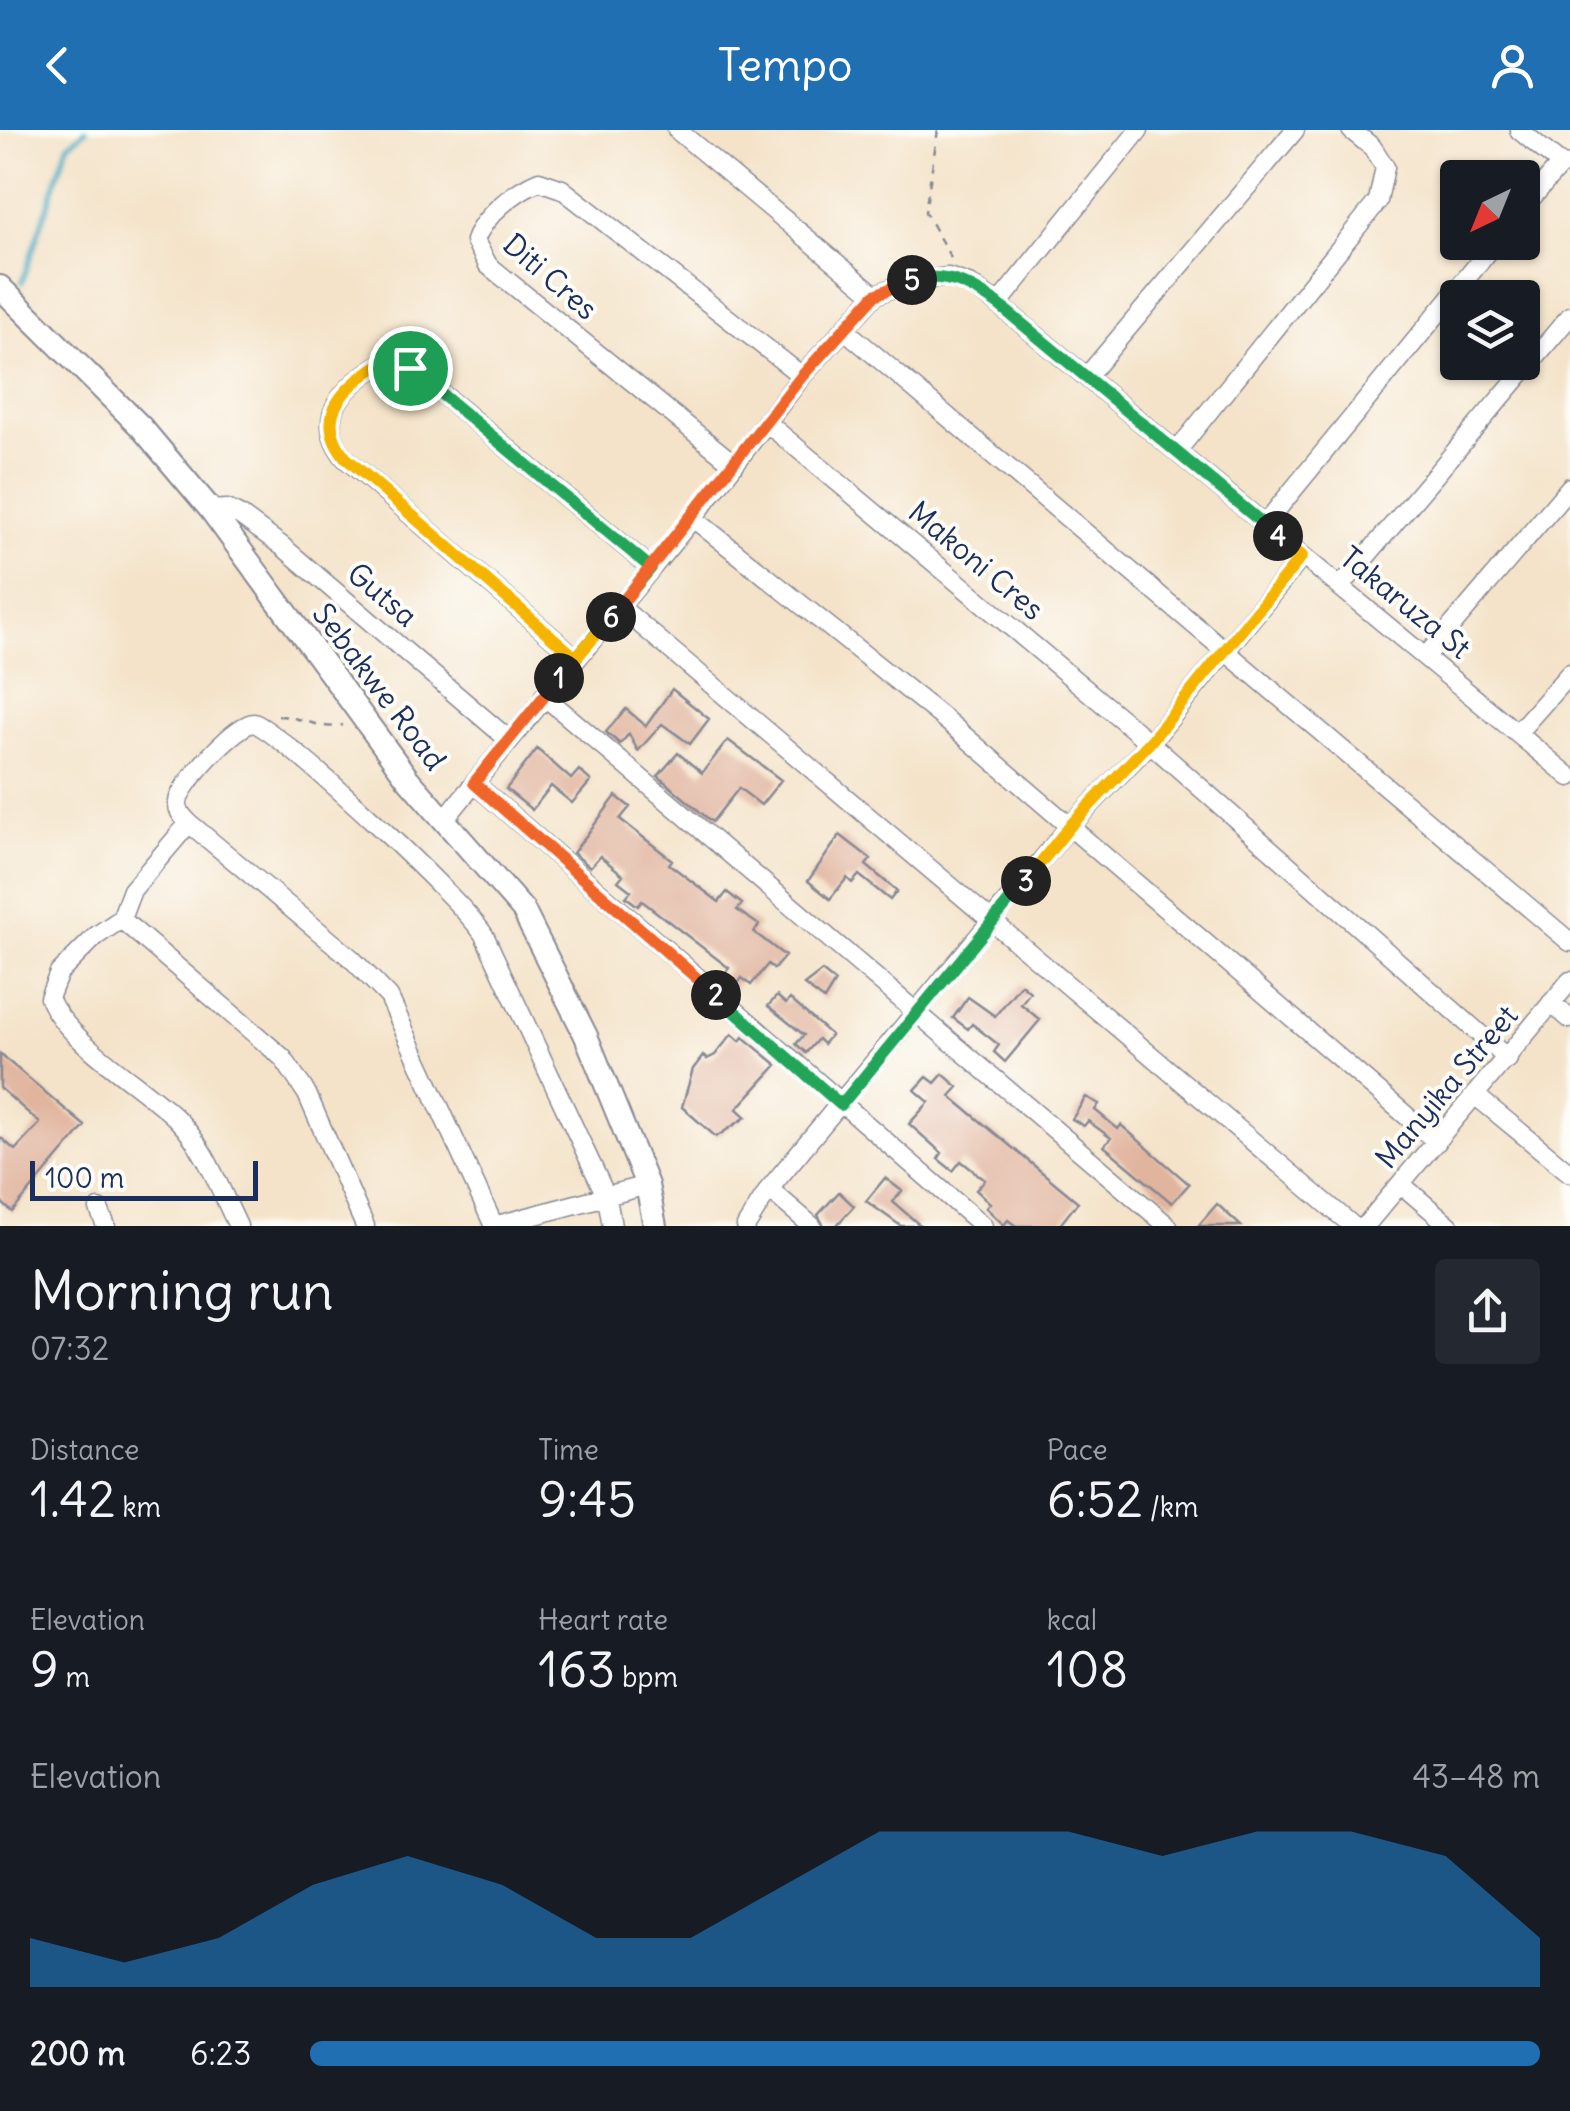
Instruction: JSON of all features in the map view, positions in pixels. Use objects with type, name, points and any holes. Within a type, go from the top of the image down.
[{"type":"street","points":[[677,130],[875,295]]},
{"type":"street","points":[[998,304],[1139,130]]},
{"type":"street","points":[[1088,375],[1295,130]]},
{"type":"street","points":[[1177,451],[1378,200],[1385,167],[1372,147],[1351,130]]},
{"type":"street","points":[[1519,130],[1566,164],[1540,191]]},
{"type":"street","name":"Diti Cres","points":[[734,464],[488,265],[475,241],[479,227],[524,188],[540,181],[562,189],[802,376]]},
{"type":"street","points":[[1265,524],[1481,260]]},
{"type":"street","name":"Takaruza St","points":[[444,820],[693,518],[802,376],[875,295],[925,277],[948,277],[970,285],[998,304],[1570,777]]},
{"type":"street","name":"Sebakwe Road","points":[[0,287],[141,427],[211,510],[364,720],[523,910],[586,1036],[647,1186],[654,1226]]},
{"type":"street","points":[[1341,586],[1570,316]]},
{"type":"street","points":[[845,330],[1224,646],[1570,942]]},
{"type":"street","points":[[576,658],[346,458],[327,427],[330,413],[382,363],[410,368],[651,568]]},
{"type":"street","name":"Makoni Cres","points":[[766,422],[1150,742],[1508,1059]]},
{"type":"street","points":[[1427,655],[1570,488]]},
{"type":"street","name":"Gutsa","points":[[211,510],[227,509],[271,538],[509,740]]},
{"type":"street","points":[[693,518],[948,721],[1437,1142]]},
{"type":"street","points":[[746,1226],[768,1190],[918,1014],[1070,826],[1150,742],[1224,646],[1302,556]]},
{"type":"street","points":[[620,607],[1353,1226]]},
{"type":"street","points":[[1518,732],[1570,673]]},
{"type":"street","points":[[544,696],[1168,1226]]},
{"type":"street","points":[[612,1226],[607,1198],[478,923],[432,876],[262,726],[245,723],[238,728],[185,788],[177,804],[189,823],[352,959],[388,997],[494,1226],[607,1198],[647,1186]]},
{"type":"street","points":[[474,783],[983,1226]]},
{"type":"street","points":[[189,823],[132,890],[122,919],[96,936],[59,974],[48,998],[64,1021],[192,1137],[238,1226]]},
{"type":"street","points":[[122,919],[284,1058],[307,1094],[365,1226]]},
{"type":"street","name":"Manyika Street","points":[[1365,1226],[1570,981]]},
{"type":"street","points":[[1551,1003],[1570,1019]]},
{"type":"street","points":[[1476,1096],[1570,1173]]},
{"type":"street","points":[[1402,1185],[1450,1226]]},
{"type":"street","points":[[768,1190],[812,1226]]},
{"type":"street","points":[[654,1226],[665,1226]]},
{"type":"path","points":[[938,130],[924,212],[943,248],[970,285]]},
{"type":"path","points":[[262,726],[268,716],[295,716],[329,729],[364,720]]},
{"type":"building","points":[[672,689],[709,719],[690,744],[662,724],[638,751],[629,734],[620,744],[606,732],[626,709],[646,726]]},
{"type":"building","points":[[728,740],[781,780],[761,805],[739,788],[712,822],[658,776],[678,753],[702,773]]},
{"type":"building","points":[[537,749],[571,779],[579,770],[591,781],[572,803],[551,786],[532,810],[506,789]]},
{"type":"building","points":[[616,796],[630,807],[620,819],[672,860],[669,864],[719,902],[727,892],[742,904],[737,910],[759,925],[754,932],[785,956],[774,969],[768,964],[751,985],[742,978],[732,991],[720,980],[729,968],[642,901],[638,906],[626,897],[631,891],[618,881],[623,875],[600,856],[590,867],[573,853]]},
{"type":"building","points":[[840,835],[871,859],[866,865],[897,891],[890,900],[859,875],[852,883],[847,878],[830,899],[808,881]]},
{"type":"building","points":[[822,971],[835,982],[824,1000],[804,985]]},
{"type":"building","points":[[1021,984],[1030,992],[1021,1004],[1040,1020],[1005,1062],[994,1052],[999,1045],[972,1024],[968,1029],[953,1018],[968,997],[995,1016]]},
{"type":"building","points":[[777,996],[786,1004],[790,999],[831,1035],[823,1044],[818,1039],[806,1053],[796,1044],[804,1035],[768,1006]]},
{"type":"building","points":[[732,1034],[740,1041],[743,1037],[777,1065],[737,1109],[746,1117],[716,1137],[682,1107],[693,1069],[703,1056],[707,1059],[715,1055]]},
{"type":"building","points":[[0,1054],[85,1126],[12,1212],[0,1201],[0,1137],[15,1150],[40,1123],[0,1088]]},
{"type":"building","points":[[943,1074],[958,1087],[950,1096],[1078,1202],[1059,1226],[1016,1226],[1008,1220],[1004,1225],[986,1208],[990,1203],[976,1190],[985,1180],[961,1161],[953,1171],[938,1159],[942,1153],[909,1124],[929,1102],[915,1090],[927,1077],[935,1083]]},
{"type":"building","points":[[1086,1097],[1099,1104],[1095,1110],[1118,1129],[1121,1125],[1189,1184],[1172,1203],[1104,1146],[1111,1138],[1088,1121],[1084,1126],[1072,1119]]},
{"type":"building","points":[[885,1178],[902,1191],[893,1202],[921,1226],[901,1226],[866,1201]]},
{"type":"building","points":[[839,1192],[854,1206],[836,1226],[824,1226],[818,1215]]},
{"type":"building","points":[[1217,1204],[1230,1216],[1241,1226],[1198,1226]]},
{"type":"waterway","points":[[22,282],[68,145],[86,130]]},
{"type":"route","points":[[410,368],[394,362],[370,370],[330,413],[327,427],[332,440],[346,458],[576,658],[620,607],[693,518],[802,376],[875,295],[925,277],[948,277],[970,285],[998,304],[1302,556],[1224,646],[1150,742],[1070,826],[841,1105],[474,783],[544,696],[620,607],[651,568],[410,368]]}]
